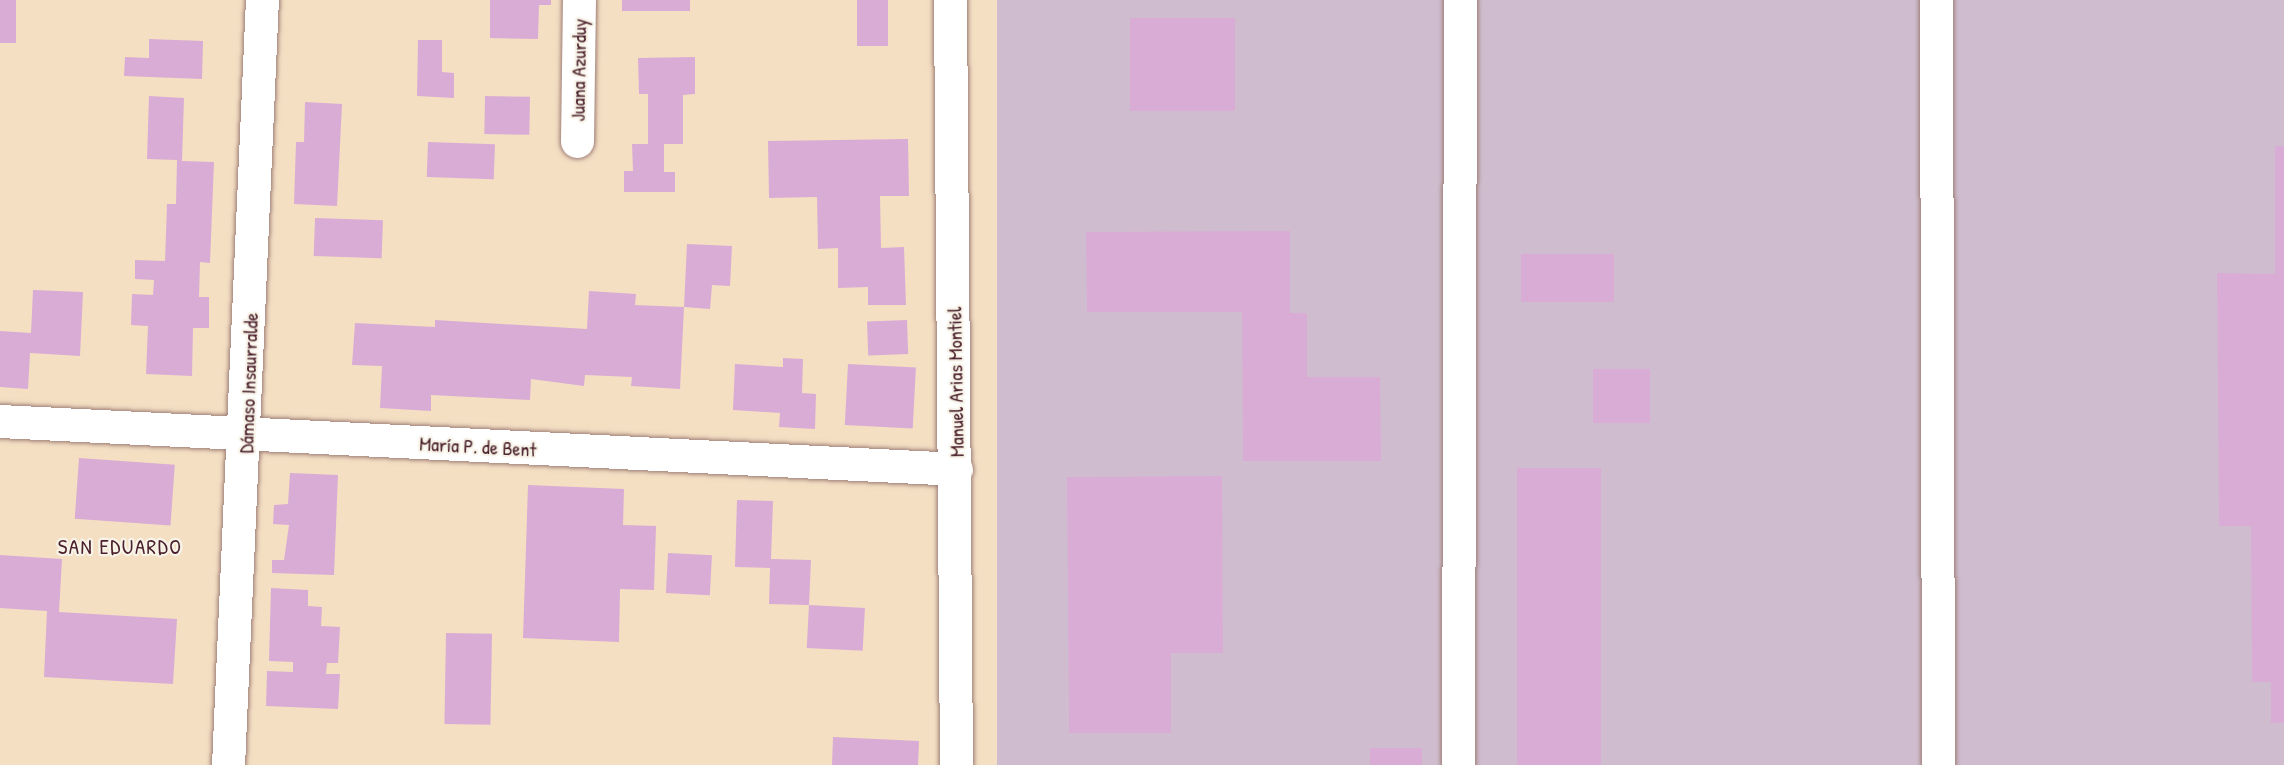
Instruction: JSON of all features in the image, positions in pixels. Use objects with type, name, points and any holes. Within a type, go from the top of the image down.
[{"type":"street","name":"Dámaso Insaurralde","points":[[228,765],[247,435],[262,0]]},
{"type":"street","name":"Juana Azurduy","points":[[577,141],[579,0]]},
{"type":"street","name":"Manuel Arias Montiel","points":[[950,0],[956,469],[956,765]]},
{"type":"street","points":[[1458,765],[1460,0]]},
{"type":"street","points":[[1936,0],[1938,765]]},
{"type":"street","name":"María P. de Bent","points":[[0,421],[956,469]]},
{"type":"shaded area","points":[[997,0],[2284,0],[2284,765],[997,765]]},
{"type":"building","points":[[0,0],[16,0],[16,43],[0,43]]},
{"type":"building","points":[[490,0],[551,0],[551,5],[539,5],[538,39],[490,38]]},
{"type":"building","points":[[622,0],[690,0],[690,11],[622,11]]},
{"type":"building","points":[[857,0],[888,0],[888,46],[857,46]]},
{"type":"building","points":[[1130,18],[1235,18],[1235,111],[1130,111]]},
{"type":"building","points":[[149,39],[203,41],[202,79],[124,76],[125,57],[149,58]]},
{"type":"building","points":[[418,40],[442,40],[442,72],[454,73],[454,98],[417,96]]},
{"type":"building","points":[[695,57],[695,94],[683,95],[683,144],[664,144],[664,172],[675,172],[675,192],[624,192],[624,171],[633,171],[632,144],[648,144],[648,94],[639,94],[638,58]]},
{"type":"building","points":[[149,96],[184,98],[182,161],[214,162],[210,263],[200,262],[199,297],[209,297],[209,328],[193,328],[192,376],[146,374],[148,326],[131,325],[132,294],[153,295],[154,280],[135,279],[135,260],[165,261],[167,204],[176,204],[177,160],[147,159]]},
{"type":"building","points":[[485,96],[530,97],[529,135],[484,134]]},
{"type":"building","points":[[305,102],[342,104],[337,206],[294,204],[296,142],[304,142]]},
{"type":"building","points":[[908,139],[909,196],[880,196],[881,248],[904,247],[906,305],[868,305],[868,287],[838,288],[838,248],[818,249],[817,197],[769,198],[768,141]]},
{"type":"building","points":[[428,142],[495,144],[494,179],[427,177]]},
{"type":"building","points":[[2275,146],[2284,146],[2284,723],[2271,723],[2271,682],[2252,682],[2251,526],[2219,526],[2217,273],[2275,274]]},
{"type":"building","points":[[315,218],[383,220],[382,258],[314,256]]},
{"type":"building","points":[[1290,231],[1290,313],[1307,313],[1307,377],[1380,377],[1381,461],[1243,461],[1242,312],[1087,312],[1086,232]]},
{"type":"building","points":[[687,244],[732,246],[730,286],[712,285],[710,309],[684,307]]},
{"type":"building","points":[[1521,254],[1614,254],[1614,302],[1521,302]]},
{"type":"building","points":[[33,290],[83,292],[80,356],[30,353],[28,389],[0,387],[0,331],[31,333]]},
{"type":"building","points":[[589,291],[636,294],[635,305],[684,307],[680,389],[631,386],[632,377],[585,375],[584,386],[531,379],[530,400],[431,395],[431,411],[380,408],[382,366],[352,365],[355,323],[435,327],[435,320],[587,329]]},
{"type":"building","points":[[907,320],[908,354],[868,355],[867,321]]},
{"type":"building","points":[[783,358],[803,359],[802,393],[816,394],[815,429],[779,427],[780,413],[733,410],[735,364],[783,367]]},
{"type":"building","points":[[848,364],[916,368],[913,428],[845,425]]},
{"type":"building","points":[[1593,369],[1650,369],[1650,423],[1593,423]]},
{"type":"building","points":[[79,458],[175,465],[171,526],[75,519]]},
{"type":"building","points":[[1517,468],[1601,468],[1601,765],[1517,765]]},
{"type":"building","points":[[290,473],[338,475],[334,575],[272,573],[272,560],[284,560],[289,525],[273,524],[274,505],[288,504]]},
{"type":"building","points":[[1222,476],[1223,653],[1171,653],[1171,733],[1069,733],[1067,477]]},
{"type":"building","points":[[528,485],[624,489],[623,525],[656,526],[654,590],[620,589],[619,642],[523,638]]},
{"type":"building","points":[[737,500],[773,501],[771,559],[811,560],[809,605],[769,604],[770,568],[735,567]]},
{"type":"building","points":[[668,553],[712,555],[710,595],[666,593]]},
{"type":"building","points":[[0,555],[62,559],[59,612],[177,619],[173,684],[44,677],[47,611],[0,608]]},
{"type":"building","points":[[271,588],[308,590],[308,606],[322,607],[321,626],[340,627],[338,663],[327,663],[326,674],[340,674],[338,709],[266,706],[267,671],[293,672],[293,662],[269,661]]},
{"type":"building","points":[[809,605],[865,608],[863,651],[807,648]]},
{"type":"building","points":[[446,633],[492,634],[490,725],[444,724]]},
{"type":"building","points":[[833,737],[919,741],[918,765],[832,765]]},
{"type":"building","points":[[1370,748],[1422,748],[1422,765],[1370,765]]},
{"type":"district","name":"SAN EDUARDO","points":[[120,547]]}]
